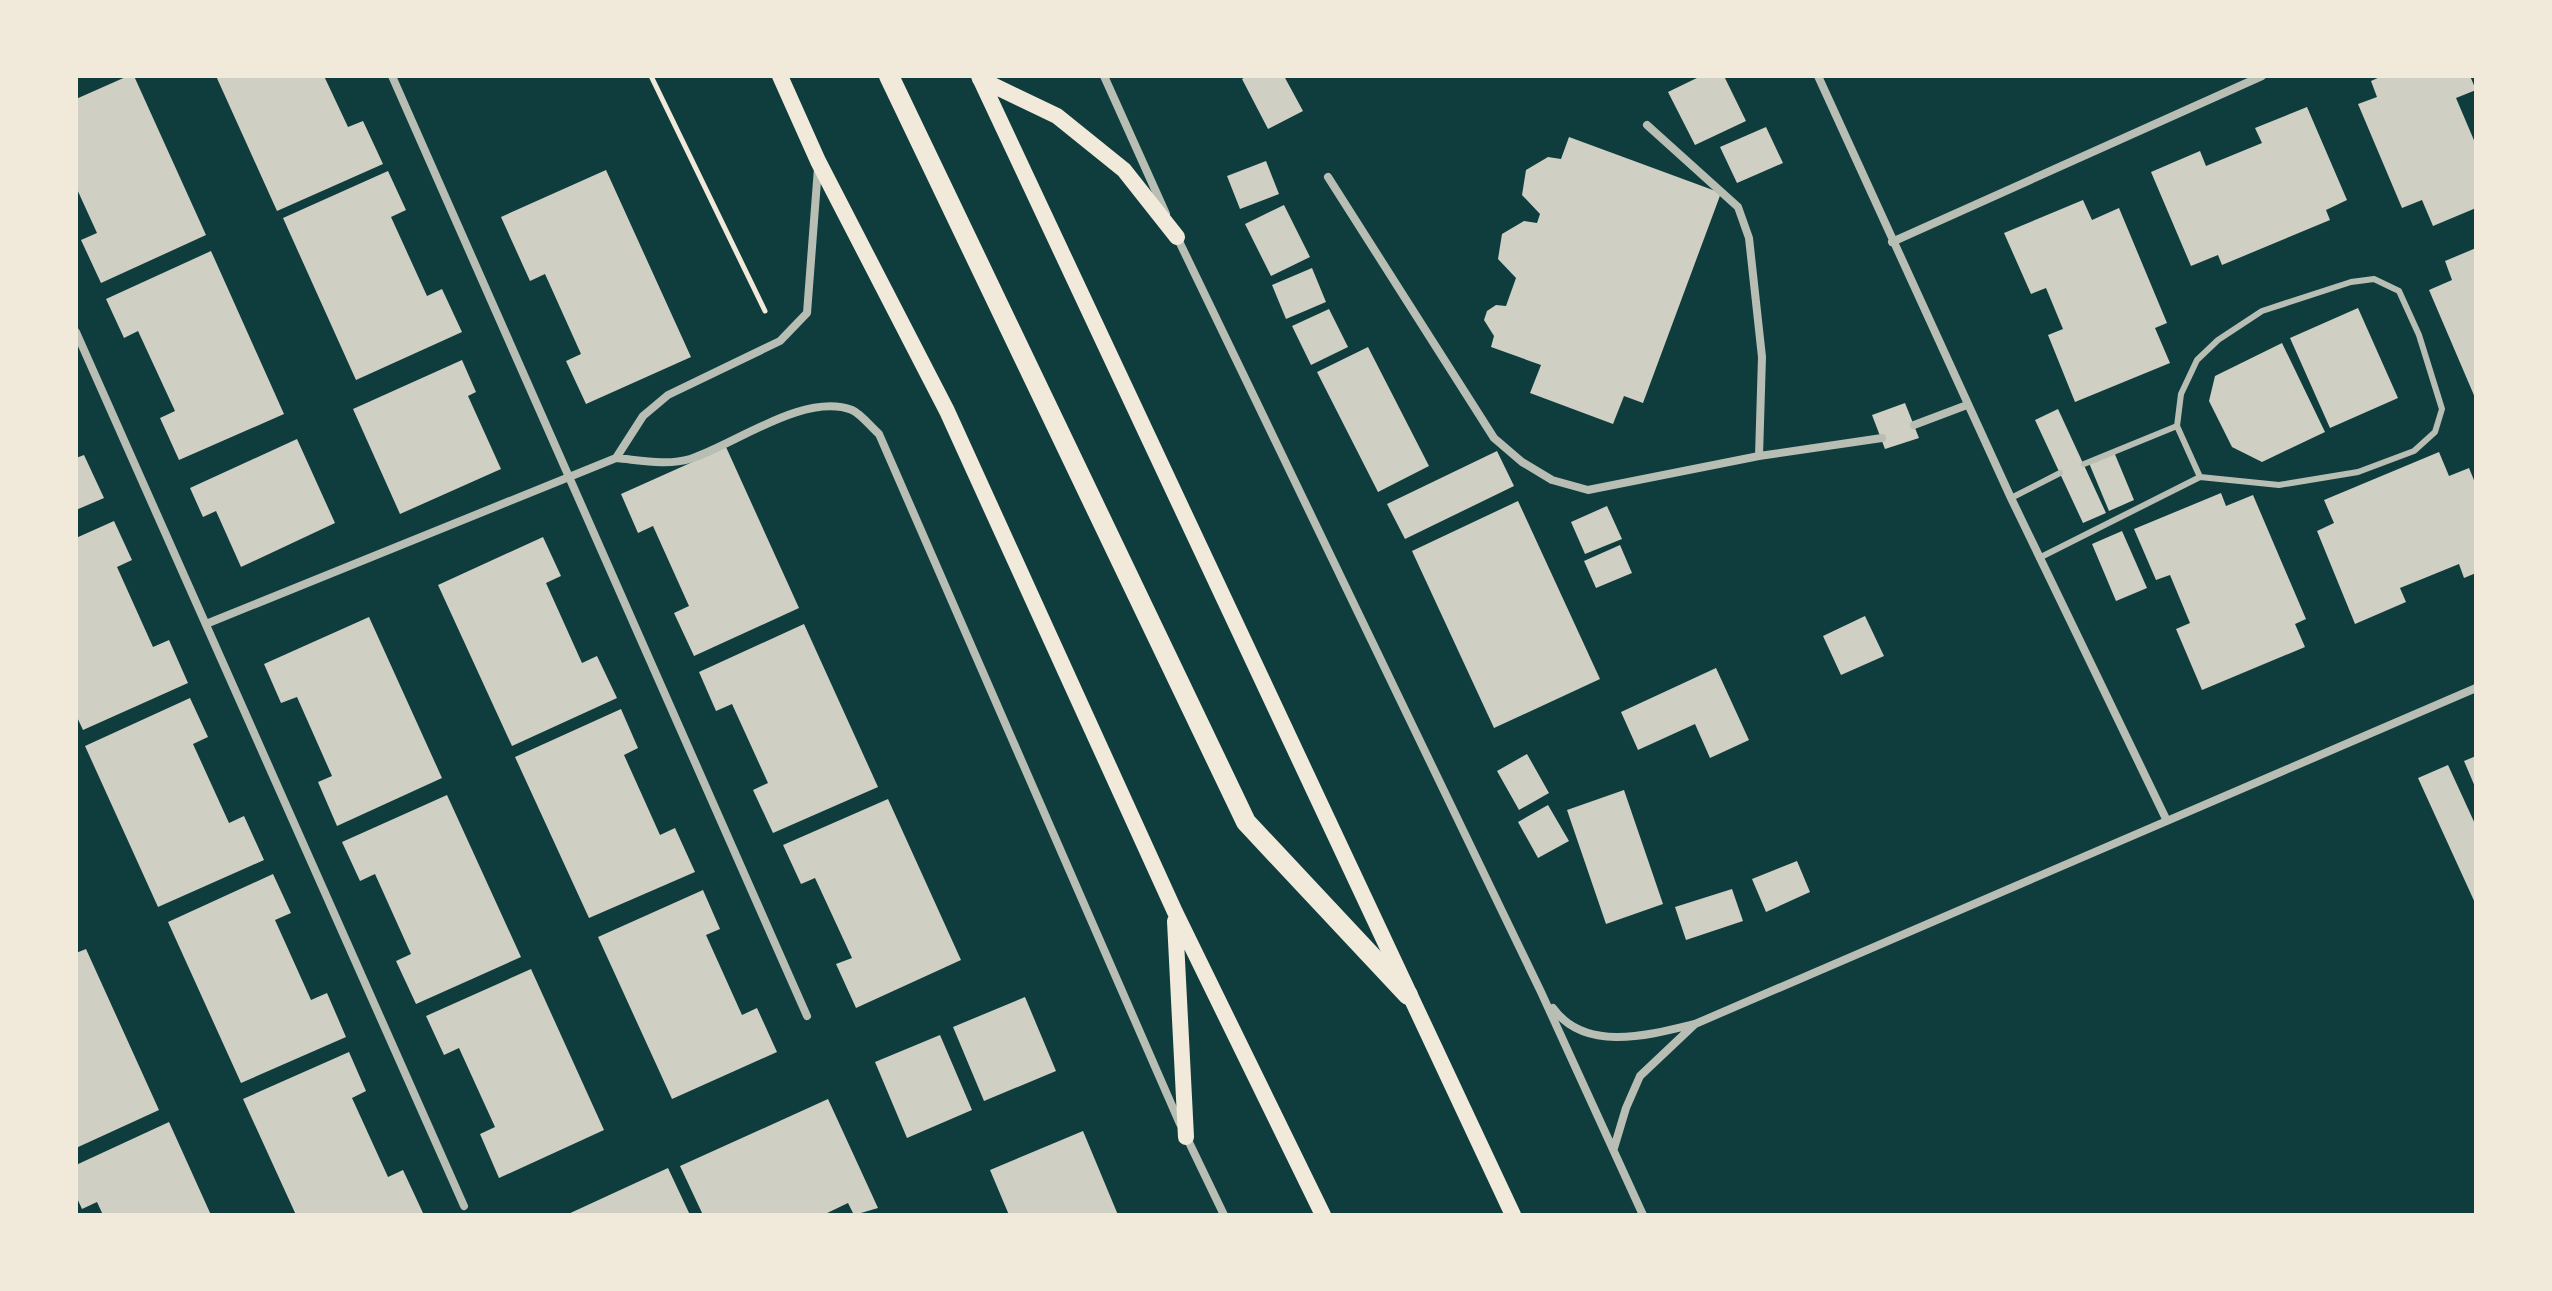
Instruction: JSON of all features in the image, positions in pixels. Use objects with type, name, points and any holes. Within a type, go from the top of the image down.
[{"type":"main road","points":[[780,76],[818,161],[947,411],[1175,912],[1323,1215]]},
{"type":"main road","points":[[889,76],[1246,822],[1408,995]]},
{"type":"main road","points":[[979,78],[1513,1215]]},
{"type":"main road","points":[[979,78],[1057,116],[1124,170],[1177,237]]},
{"type":"main road","points":[[1175,912],[1186,1137]]},
{"type":"street","points":[[392,76],[807,1016]]},
{"type":"street","points":[[1104,76],[1177,237],[1541,992],[1643,1215]]},
{"type":"street","points":[[1818,76],[1967,405],[2167,821]]},
{"type":"street","points":[[1892,242],[2262,76]]},
{"type":"street","points":[[1647,125],[1738,207],[1749,238],[1762,357],[1759,456]]},
{"type":"street","points":[[616,458],[643,416],[668,395],[780,341],[807,313],[818,161]]},
{"type":"street","points":[[1328,177],[1494,438],[1522,462],[1552,480],[1588,490],[1759,456],[1882,438]]},
{"type":"street","points":[[76,332],[464,1206]]},
{"type":"street","points":[[1914,425],[1967,405]]},
{"type":"street","points":[[206,624],[616,458],[671,462],[689,460],[770,423],[823,406],[853,410],[879,434],[1186,1137],[1224,1215]]},
{"type":"street","points":[[1541,992],[1561,1020],[1579,1031],[1618,1037],[1658,1033],[1695,1024],[2476,688]]},
{"type":"street","points":[[1614,1148],[1640,1076],[1695,1024]]},
{"type":"lane","points":[[2039,558],[2200,477],[2279,485],[2358,472],[2414,451],[2435,432],[2442,409],[2419,335],[2399,291],[2374,279],[2351,282],[2262,311],[2218,340],[2197,360],[2181,394],[2177,426],[2200,477]]},
{"type":"lane","points":[[2084,464],[2177,426]]},
{"type":"lane","points":[[2011,498],[2060,473]]},
{"type":"path","points":[[651,76],[780,341]]},
{"type":"building","points":[[134,76],[206,235],[101,283],[81,240],[97,233],[76,187],[76,99]]},
{"type":"building","points":[[216,76],[324,76],[348,127],[363,121],[383,164],[277,211]]},
{"type":"building","points":[[1247,76],[1284,76],[1303,111],[1268,129],[1242,79]]},
{"type":"building","points":[[1701,76],[1724,76],[1746,121],[1695,145],[1668,92]]},
{"type":"building","points":[[2382,76],[2470,76],[2476,90],[2456,98],[2476,145],[2476,208],[2433,226],[2422,200],[2402,208],[2358,104],[2377,97],[2371,81]]},
{"type":"building","points":[[2307,107],[2347,200],[2326,210],[2330,220],[2222,265],[2218,255],[2191,266],[2151,172],[2200,151],[2206,166],[2262,143],[2255,128]]},
{"type":"building","points":[[1766,127],[1783,163],[1737,183],[1720,147]]},
{"type":"building","points":[[1569,137],[1721,193],[1643,403],[1624,396],[1613,424],[1530,393],[1541,365],[1491,347],[1494,336],[1484,320],[1487,311],[1496,305],[1506,306],[1516,278],[1498,259],[1502,234],[1524,221],[1537,223],[1540,214],[1522,195],[1526,170],[1548,157],[1561,159]]},
{"type":"building","points":[[1266,161],[1279,194],[1240,209],[1227,176]]},
{"type":"building","points":[[606,170],[691,357],[586,404],[566,361],[581,354],[545,274],[530,281],[501,217]]},
{"type":"building","points":[[388,171],[406,210],[391,217],[427,296],[442,289],[462,332],[356,380],[283,218]]},
{"type":"building","points":[[2083,200],[2092,220],[2119,208],[2167,323],[2155,328],[2170,363],[2075,402],[2048,335],[2063,329],[2046,288],[2031,294],[2004,233]]},
{"type":"building","points":[[1284,205],[1310,257],[1271,276],[1245,224]]},
{"type":"building","points":[[2476,248],[2476,400],[2429,290],[2452,280],[2445,261]]},
{"type":"building","points":[[211,251],[284,414],[179,460],[160,418],[175,411],[138,331],[124,338],[106,299]]},
{"type":"building","points":[[1312,268],[1326,302],[1286,319],[1272,285]]},
{"type":"building","points":[[2358,308],[2398,398],[2330,428],[2290,338]]},
{"type":"building","points":[[1329,309],[1348,347],[1311,365],[1292,326]]},
{"type":"building","points":[[2282,343],[2325,432],[2262,462],[2232,447],[2209,401],[2215,376]]},
{"type":"building","points":[[1368,347],[1429,466],[1378,492],[1317,372]]},
{"type":"building","points":[[462,360],[476,392],[468,396],[501,469],[400,514],[353,409]]},
{"type":"building","points":[[1905,403],[1919,438],[1885,449],[1872,415]]},
{"type":"building","points":[[2058,409],[2106,513],[2083,523],[2035,420]]},
{"type":"building","points":[[297,439],[335,523],[241,567],[216,511],[203,517],[190,488]]},
{"type":"building","points":[[726,447],[799,608],[694,656],[674,613],[689,606],[653,526],[638,533],[621,494]]},
{"type":"building","points":[[1497,451],[1514,486],[1405,539],[1387,504]]},
{"type":"building","points":[[2114,452],[2134,500],[2109,511],[2089,463]]},
{"type":"building","points":[[2439,452],[2449,476],[2469,468],[2476,485],[2476,573],[2464,578],[2459,564],[2400,588],[2406,602],[2355,624],[2317,531],[2334,523],[2324,500]]},
{"type":"building","points":[[84,455],[104,498],[76,510],[76,458]]},
{"type":"building","points":[[2221,493],[2226,506],[2253,495],[2306,619],[2295,624],[2305,647],[2202,690],[2176,629],[2190,623],[2170,575],[2156,580],[2134,529]]},
{"type":"building","points":[[1518,501],[1600,679],[1494,728],[1412,551]]},
{"type":"building","points":[[1607,506],[1622,539],[1585,554],[1571,522]]},
{"type":"building","points":[[114,521],[132,560],[117,567],[153,647],[169,640],[188,683],[83,730],[76,715],[76,538]]},
{"type":"building","points":[[2122,531],[2147,588],[2116,601],[2092,544]]},
{"type":"building","points":[[543,537],[561,576],[546,583],[582,663],[597,656],[617,698],[512,746],[438,585]]},
{"type":"building","points":[[1620,545],[1632,573],[1596,588],[1584,561]]},
{"type":"building","points":[[1865,616],[1884,656],[1841,675],[1823,636]]},
{"type":"building","points":[[369,617],[442,778],[337,826],[318,782],[332,776],[297,697],[281,703],[264,664]]},
{"type":"building","points":[[804,624],[878,787],[773,833],[753,790],[768,783],[732,704],[716,711],[699,672]]},
{"type":"building","points":[[1716,668],[1749,740],[1710,758],[1695,724],[1638,750],[1621,712]]},
{"type":"building","points":[[190,698],[208,737],[193,744],[229,823],[244,816],[264,860],[158,907],[85,746]]},
{"type":"building","points":[[621,709],[638,748],[624,755],[660,835],[675,828],[695,872],[589,918],[515,757]]},
{"type":"building","points":[[1527,754],[1549,793],[1519,810],[1497,771]]},
{"type":"building","points":[[2476,756],[2476,789],[2464,761]]},
{"type":"building","points":[[2448,765],[2476,826],[2476,905],[2418,778]]},
{"type":"building","points":[[1624,790],[1663,904],[1606,924],[1567,810]]},
{"type":"building","points":[[447,795],[521,957],[416,1004],[396,961],[411,954],[375,874],[360,881],[342,842]]},
{"type":"building","points":[[888,799],[961,960],[856,1008],[836,964],[852,958],[815,878],[801,884],[783,845]]},
{"type":"building","points":[[1548,805],[1569,841],[1538,858],[1518,822]]},
{"type":"building","points":[[1797,861],[1810,892],[1766,912],[1752,879]]},
{"type":"building","points":[[273,874],[291,913],[275,920],[311,1000],[327,993],[346,1037],[241,1083],[168,922]]},
{"type":"building","points":[[1732,889],[1743,921],[1686,940],[1675,907]]},
{"type":"building","points":[[703,890],[720,929],[706,935],[742,1015],[757,1008],[777,1052],[672,1099],[598,937]]},
{"type":"building","points":[[86,949],[159,1110],[76,1148],[76,953]]},
{"type":"building","points":[[531,969],[604,1130],[499,1178],[480,1134],[495,1127],[459,1048],[444,1055],[426,1016]]},
{"type":"building","points":[[1025,997],[1056,1071],[984,1101],[953,1027]]},
{"type":"building","points":[[940,1035],[972,1110],[907,1138],[875,1062]]},
{"type":"building","points":[[349,1052],[366,1091],[352,1098],[388,1177],[403,1170],[423,1213],[419,1215],[296,1215],[243,1099]]},
{"type":"building","points":[[828,1099],[878,1208],[854,1215],[848,1203],[823,1215],[703,1215],[680,1166]]},
{"type":"building","points":[[169,1122],[211,1215],[103,1215],[97,1202],[82,1209],[76,1196],[76,1165]]},
{"type":"building","points":[[1083,1131],[1118,1215],[1009,1215],[990,1170]]},
{"type":"building","points":[[668,1168],[690,1215],[566,1215]]}]
